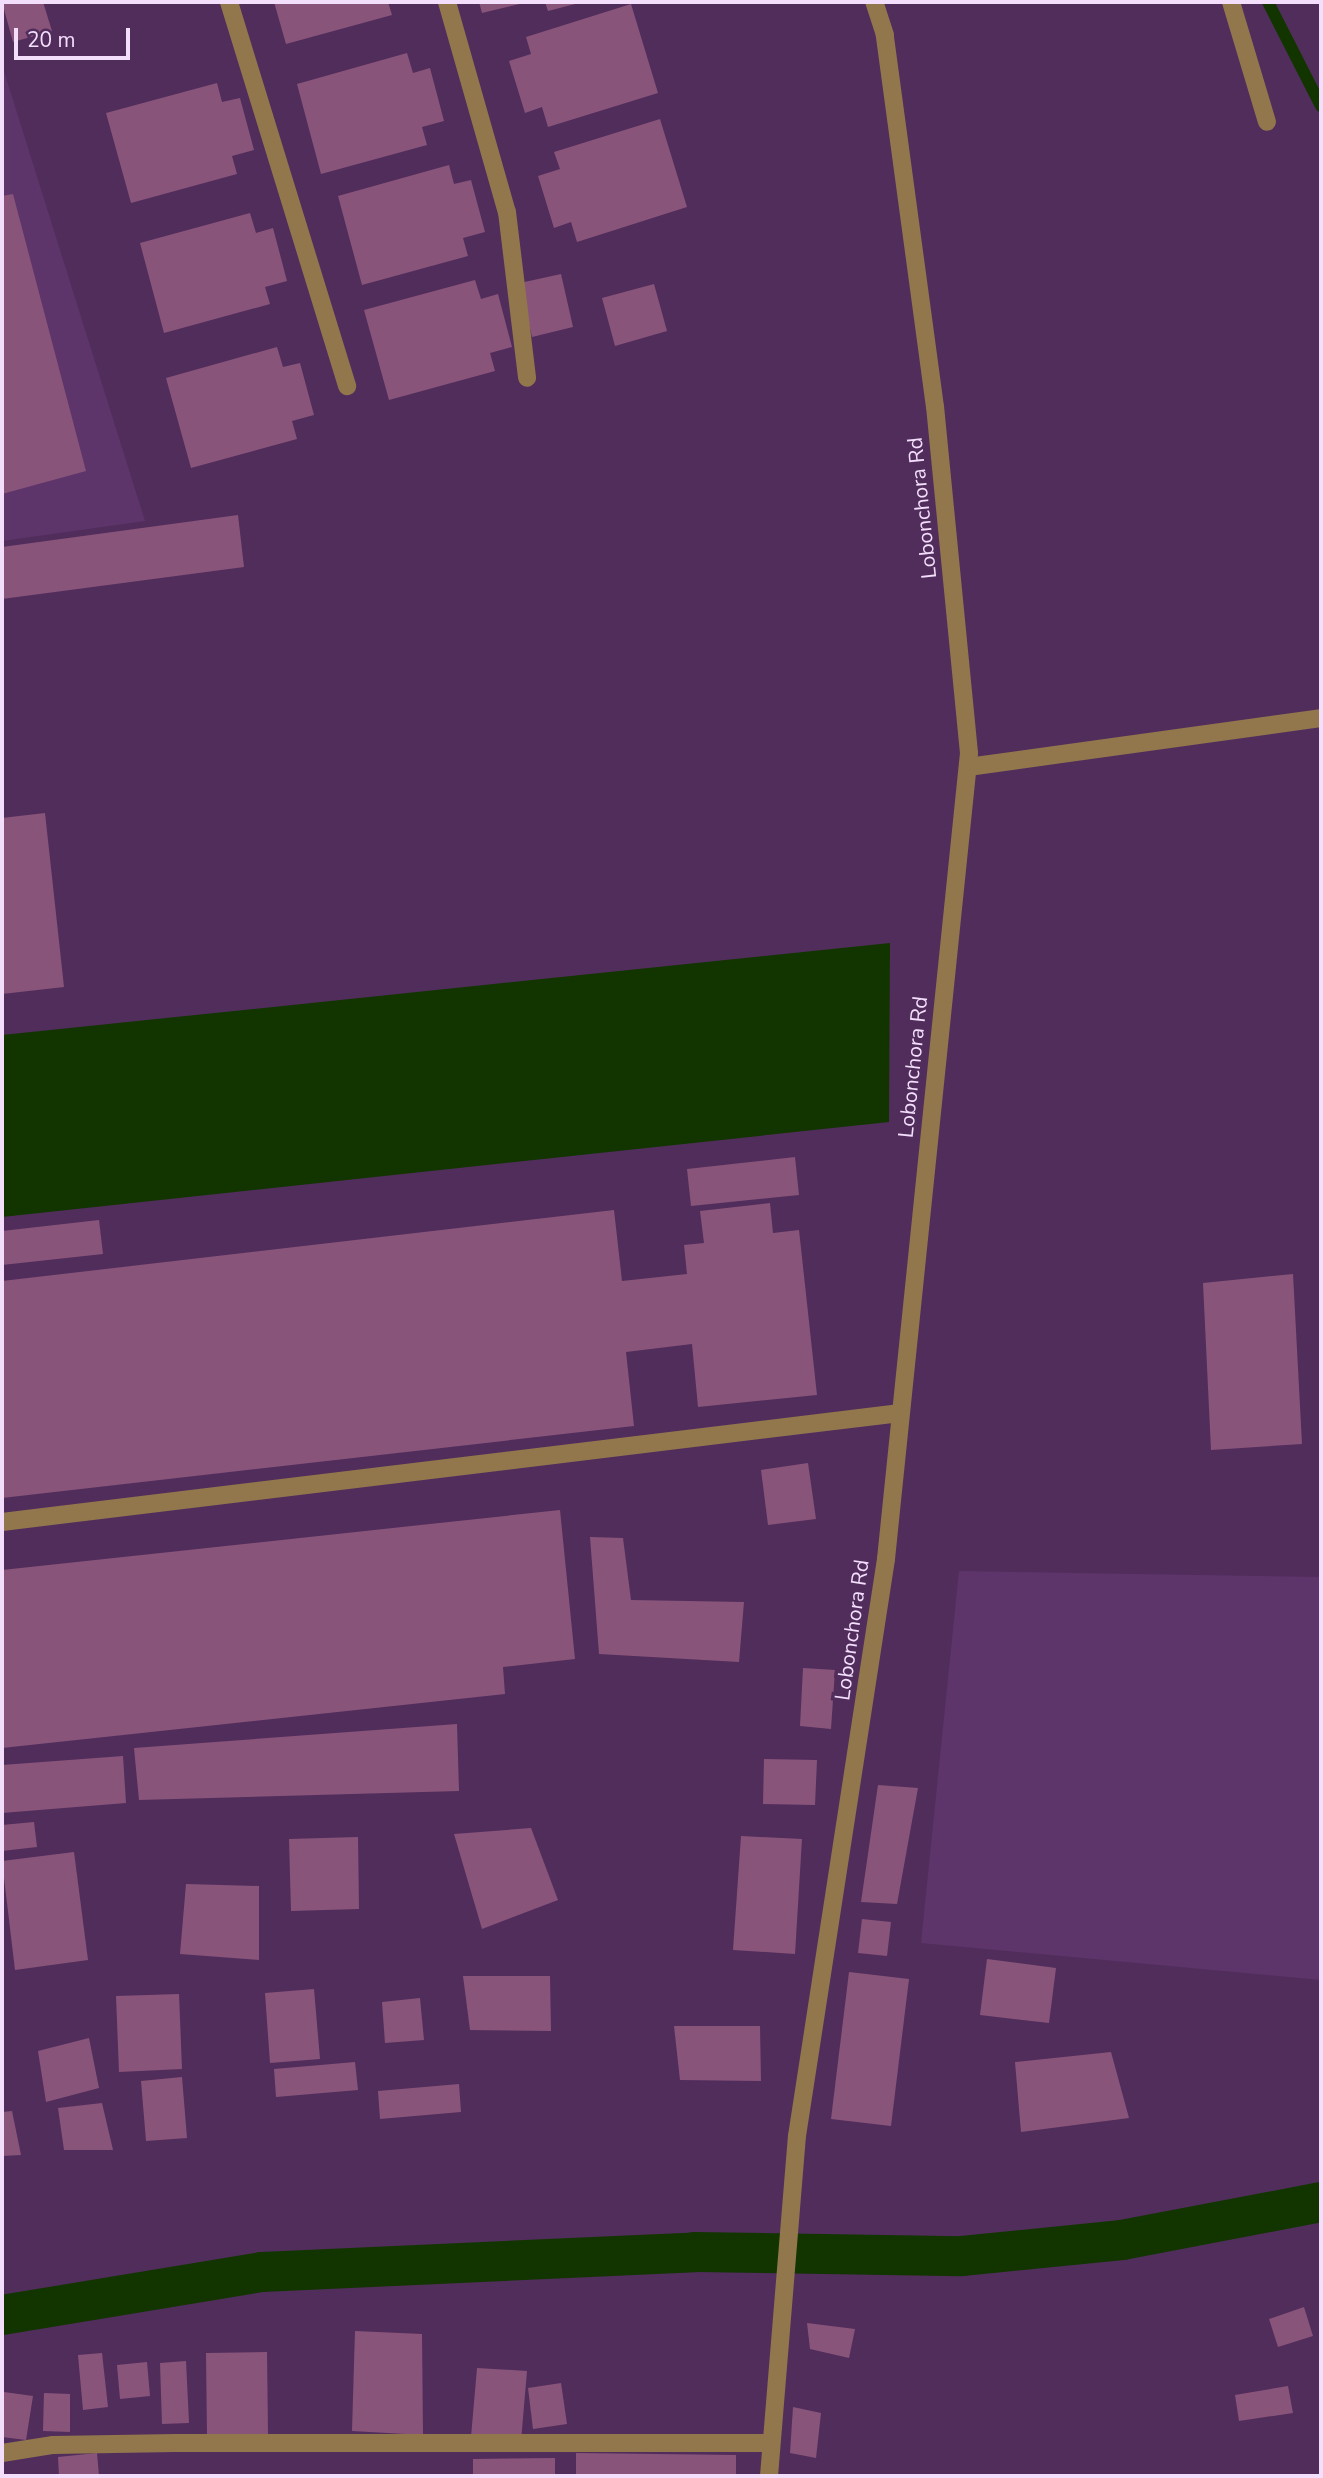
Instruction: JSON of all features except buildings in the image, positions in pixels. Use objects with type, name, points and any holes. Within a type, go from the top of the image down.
[{"type":"street","points":[[229,2],[347,386]]},
{"type":"street","points":[[447,2],[507,212],[527,378]]},
{"type":"street","name":"Lobonchora Rd","points":[[769,2476],[783,2349],[797,2136],[886,1559],[968,767],[935,407],[886,35],[874,2]]},
{"type":"street","points":[[1231,2],[1267,121]]},
{"type":"street","points":[[968,767],[1321,718]]},
{"type":"street","points":[[2,1522],[900,1413]]},
{"type":"street","points":[[2,2453],[52,2445],[175,2442],[771,2443]]},
{"type":"shaded area","points":[[2,65],[145,521],[2,541]]},
{"type":"shaded area","points":[[890,943],[889,1122],[2,1217],[2,1035]]},
{"type":"shaded area","points":[[959,1571],[1321,1577],[1321,1980],[921,1943]]},
{"type":"waterway","points":[[1268,2],[1321,106]]},
{"type":"waterway","points":[[2,2315],[262,2272],[695,2252],[962,2256],[1122,2240],[1321,2202]]}]
